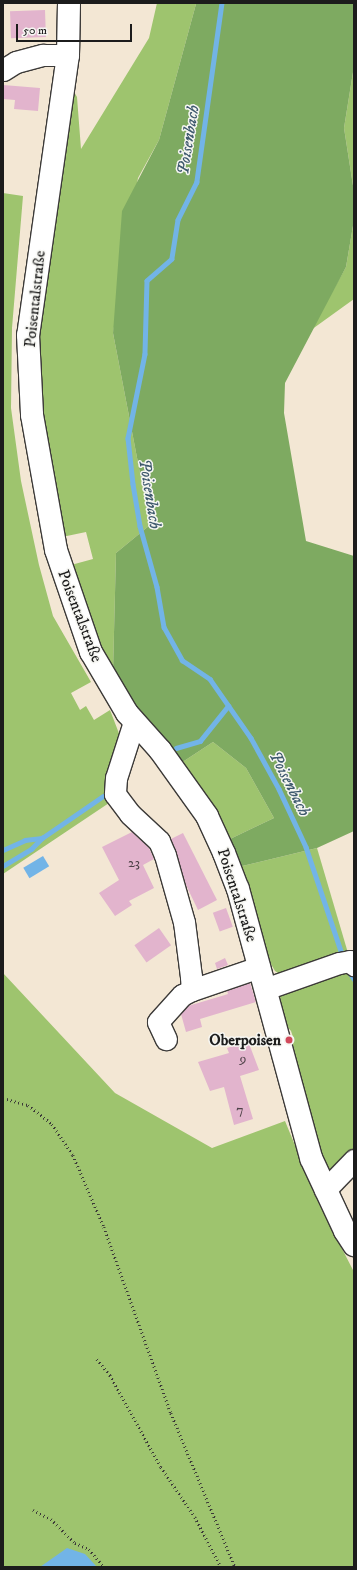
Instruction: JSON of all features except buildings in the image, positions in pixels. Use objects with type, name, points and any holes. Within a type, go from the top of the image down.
[{"type":"main road","name":"Poisentalstraße","points":[[69,3],[68,55],[28,335],[32,415],[56,550],[76,612],[91,652],[134,722],[160,750],[207,816],[238,889],[311,1158],[345,1231],[354,1245]]},
{"type":"lane","points":[[3,70],[16,62],[42,55],[68,55]]},
{"type":"lane","points":[[134,722],[116,778],[115,794],[130,814],[159,841],[165,855],[184,922],[192,990]]},
{"type":"lane","points":[[265,989],[339,963],[350,961],[354,966]]},
{"type":"lane","points":[[166,1039],[158,1022],[182,995],[192,990],[259,967]]},
{"type":"lane","points":[[326,1190],[354,1160]]},
{"type":"path","points":[[3,1098],[28,1105],[52,1124],[73,1154],[104,1227],[171,1413],[235,1567]]},
{"type":"path","points":[[97,1359],[110,1375],[161,1466],[195,1517],[221,1567]]},
{"type":"path","points":[[33,1510],[51,1519],[74,1543],[89,1549],[104,1567]]},
{"type":"green space","points":[[157,3],[196,4],[159,140],[138,178],[113,333],[150,525],[116,553],[113,672],[91,631],[71,565],[93,559],[86,532],[62,537],[44,443],[37,332],[73,90],[77,97],[81,149],[149,38]]},
{"type":"green space","points":[[194,3],[354,3],[354,66],[344,128],[354,192],[354,220],[346,267],[285,383],[284,413],[306,541],[354,556],[354,831],[317,848],[238,867],[228,840],[274,818],[246,768],[213,742],[181,763],[143,718],[113,672],[116,553],[150,525],[113,333],[122,211],[159,140],[196,4]]},
{"type":"green space","points":[[354,66],[354,192],[344,128]]},
{"type":"green space","points":[[3,193],[23,196],[12,328],[11,408],[21,481],[39,565],[53,616],[91,682],[71,693],[80,710],[86,706],[94,720],[110,710],[120,736],[109,803],[3,874]]},
{"type":"green space","points":[[354,220],[354,299],[311,330],[346,267]]},
{"type":"green space","points":[[213,742],[246,768],[274,818],[228,840],[204,792],[181,763]]},
{"type":"green space","points":[[317,848],[348,953],[281,975],[275,971],[268,959],[238,867]]},
{"type":"green space","points":[[354,969],[354,1155],[328,1173],[321,1158],[291,1050],[293,1037],[291,1031],[284,1023],[280,998],[282,987]]},
{"type":"green space","points":[[3,973],[115,1093],[212,1148],[285,1121],[320,1206],[354,1272],[354,1567],[3,1567]]},
{"type":"water","points":[[43,856],[49,866],[29,878],[23,868]]},
{"type":"water","points":[[67,1548],[85,1554],[97,1567],[40,1567]]},
{"type":"waterway","name":"Poisenbach","points":[[222,3],[197,182],[178,220],[172,259],[147,281],[145,354],[128,438],[133,484],[140,526],[157,587],[164,627],[182,660],[210,679],[251,738],[279,789],[306,847],[342,954]]},
{"type":"waterway","points":[[176,748],[200,741],[228,706]]},
{"type":"waterway","points":[[3,850],[25,840],[42,838],[103,796]]},
{"type":"waterway","points":[[3,866],[31,849],[42,838]]},
{"type":"waterway","name":"Poisenbach","points":[[348,970],[354,979]]},
{"type":"place","name":"Oberpoisen","points":[[289,1040]]}]
